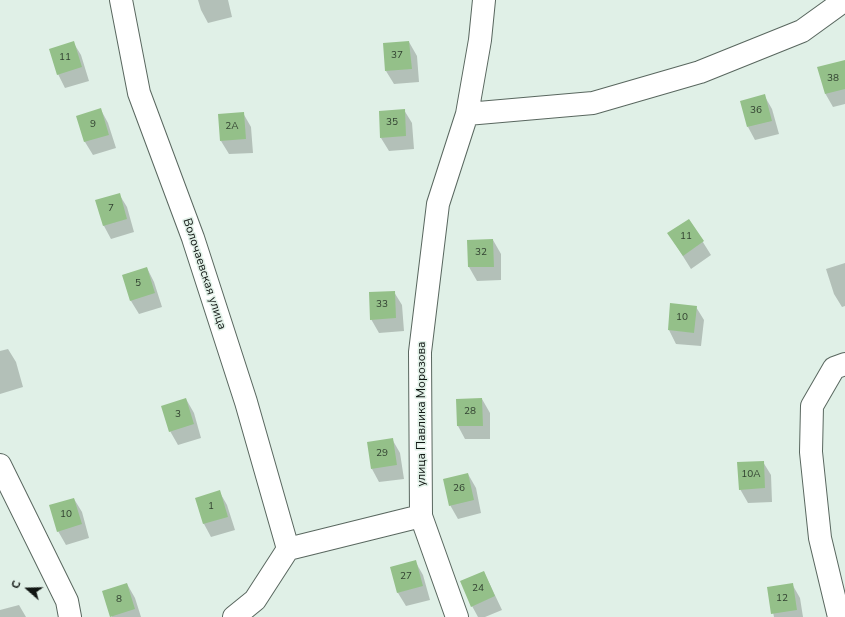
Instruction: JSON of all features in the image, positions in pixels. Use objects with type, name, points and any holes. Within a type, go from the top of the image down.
[{"type":"street","name":"Волочаевская улица","points":[[121,0],[139,93],[193,238],[246,402],[288,549]]},
{"type":"street","name":"улица Павлика Морозова","points":[[457,617],[421,516],[420,352],[438,204],[467,114],[480,40],[484,0]]},
{"type":"street","points":[[467,114],[593,103],[700,72],[802,31],[845,0]]},
{"type":"street","points":[[839,617],[820,538],[811,452],[812,406],[834,368],[845,364]]},
{"type":"street","points":[[0,465],[67,601],[70,617]]},
{"type":"street","points":[[234,617],[255,600],[288,549],[421,516]]},
{"type":"building","points":[[74,41],[82,67],[57,75],[49,49]]},
{"type":"building","points":[[409,41],[412,69],[385,71],[383,43]]},
{"type":"building","points":[[845,60],[845,89],[825,94],[817,67]]},
{"type":"building","points":[[765,94],[772,121],[747,127],[740,101]]},
{"type":"building","points":[[101,108],[109,135],[84,142],[76,116]]},
{"type":"building","points":[[405,109],[406,136],[380,138],[379,111]]},
{"type":"building","points":[[244,112],[246,139],[220,141],[218,114]]},
{"type":"building","points":[[120,193],[127,219],[103,226],[95,200]]},
{"type":"building","points":[[689,219],[704,241],[683,256],[667,233]]},
{"type":"building","points":[[493,239],[494,267],[468,267],[467,240]]},
{"type":"building","points":[[147,267],[155,293],[130,301],[122,275]]},
{"type":"building","points":[[395,291],[396,318],[370,320],[369,292]]},
{"type":"building","points":[[670,303],[697,306],[694,333],[668,330]]},
{"type":"building","points":[[186,398],[194,424],[169,432],[161,406]]},
{"type":"building","points":[[482,398],[483,426],[457,426],[456,399]]},
{"type":"building","points":[[393,438],[397,465],[371,469],[367,442]]},
{"type":"building","points":[[764,461],[765,488],[739,490],[737,462]]},
{"type":"building","points":[[468,473],[474,500],[449,506],[443,479]]},
{"type":"building","points":[[220,490],[228,517],[203,524],[195,498]]},
{"type":"building","points":[[74,498],[82,524],[57,532],[49,505]]},
{"type":"building","points":[[416,560],[423,586],[397,593],[390,567]]},
{"type":"building","points":[[484,571],[495,596],[471,607],[460,581]]},
{"type":"building","points":[[127,583],[135,609],[110,617],[102,591]]},
{"type":"building","points":[[793,583],[797,610],[771,614],[767,587]]}]
